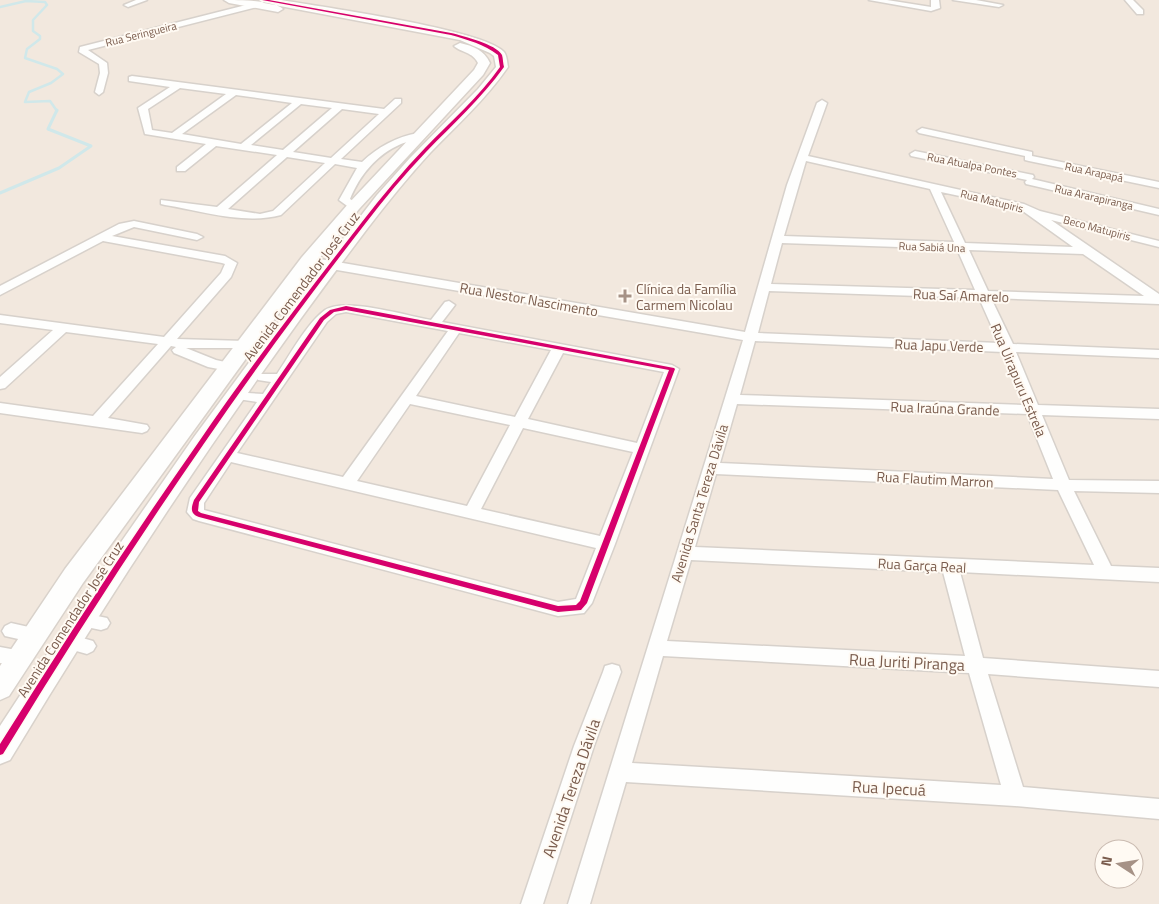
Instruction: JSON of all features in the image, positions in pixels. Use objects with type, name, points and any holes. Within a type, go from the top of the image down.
[{"type":"street","points":[[128,5],[143,0]]},
{"type":"street","name":"Avenida Comendador José Cruz","points":[[0,751],[82,620],[236,395],[332,265],[413,163],[502,67],[500,55],[489,46],[451,34],[259,2],[229,0]]},
{"type":"street","points":[[873,0],[931,9],[936,8],[935,0]]},
{"type":"street","points":[[957,0],[999,5]]},
{"type":"street","points":[[1129,0],[1140,12]]},
{"type":"street","name":"Avenida Comendador José Cruz","points":[[0,688],[74,576],[308,261],[354,206],[479,72],[484,63],[479,55],[470,49],[443,41],[259,2]]},
{"type":"street","name":"Rua Seringueira","points":[[99,92],[104,73],[103,63],[82,50],[259,2]]},
{"type":"street","points":[[132,79],[151,78],[178,85],[385,112]]},
{"type":"street","points":[[135,92],[151,78]]},
{"type":"street","points":[[178,85],[143,108],[148,132],[365,166]]},
{"type":"street","points":[[174,136],[235,92]]},
{"type":"street","points":[[243,147],[299,101]]},
{"type":"street","points":[[165,202],[260,217],[277,213],[398,101]]},
{"type":"street","name":"Avenida Santa Tereza Dávila","points":[[579,904],[750,337],[802,157],[822,103]]},
{"type":"street","points":[[219,211],[340,106]]},
{"type":"street","name":"Rua Arapapá","points":[[922,131],[1029,152],[1159,185]]},
{"type":"street","points":[[354,206],[344,200],[357,173],[404,137],[418,136]]},
{"type":"street","points":[[181,169],[215,142]]},
{"type":"street","points":[[1027,191],[1029,152]]},
{"type":"street","name":"Rua Atualpa Pontes","points":[[916,154],[1027,191]]},
{"type":"street","name":"Rua Matupiris","points":[[802,157],[934,187],[1027,191],[1035,213],[1086,251],[1159,300]]},
{"type":"street","name":"Rua Uirapuru Estrela","points":[[934,187],[960,248],[1008,348],[1063,485],[1106,573]]},
{"type":"street","name":"Rua Ararapiranga","points":[[1027,191],[1159,212]]},
{"type":"street","name":"Beco Matupiris","points":[[1035,213],[1159,244]]},
{"type":"street","points":[[0,291],[128,224],[197,236]]},
{"type":"street","points":[[98,420],[227,274],[231,263],[216,258],[101,237]]},
{"type":"street","name":"Rua Sabiá Una","points":[[778,239],[960,248],[1086,251]]},
{"type":"street","name":"Rua Nestor Nascimento","points":[[308,261],[750,337]]},
{"type":"street","name":"Rua Saí Amarelo","points":[[763,287],[983,296],[1159,300]]},
{"type":"street","points":[[435,323],[449,305]]},
{"type":"street","points":[[351,308],[457,328],[559,348],[674,363],[607,544],[583,603],[578,608],[558,610],[200,515],[194,508],[196,502],[227,456],[322,319],[332,310],[351,308]]},
{"type":"street","points":[[0,319],[201,346],[224,343],[245,345]]},
{"type":"street","points":[[0,385],[64,327]]},
{"type":"street","points":[[348,482],[457,328]]},
{"type":"street","name":"Rua Japu Verde","points":[[750,337],[1159,354]]},
{"type":"street","points":[[168,342],[182,353],[229,366]]},
{"type":"street","points":[[472,511],[559,348]]},
{"type":"street","points":[[263,377],[281,379]]},
{"type":"street","points":[[236,395],[267,399]]},
{"type":"street","points":[[406,398],[642,448]]},
{"type":"street","name":"Rua Iraúna Grande","points":[[731,399],[1159,414]]},
{"type":"street","points":[[0,408],[98,420],[142,428]]},
{"type":"street","points":[[227,456],[348,482],[607,544]]},
{"type":"street","name":"Rua Flautim Marron","points":[[710,468],[1063,485],[1159,487]]},
{"type":"street","name":"Rua Garça Real","points":[[684,553],[1159,575]]},
{"type":"street","points":[[950,566],[976,665],[1015,796]]},
{"type":"street","points":[[82,620],[101,623]]},
{"type":"street","points":[[10,631],[36,635]]},
{"type":"street","points":[[68,642],[87,646]]},
{"type":"street","name":"Rua Juriti Piranga","points":[[655,648],[976,665],[1159,679]]},
{"type":"street","points":[[0,655],[20,658]]},
{"type":"street","name":"Avenida Tereza Dávila","points":[[532,904],[584,746],[612,672]]},
{"type":"street","name":"Rua Ipecuá","points":[[619,772],[1015,796],[1159,809]]},
{"type":"shaded area","points":[[0,0],[1159,0],[1159,904],[0,904]]},
{"type":"waterway","points":[[0,7],[26,1],[45,2],[47,5],[33,20],[33,31],[40,36],[40,39],[27,49],[25,58],[57,69],[63,74],[51,83],[29,92],[25,102],[50,101],[57,111]]},
{"type":"waterway","points":[[0,193],[59,168],[91,146],[48,129],[57,111]]},
{"type":"cycle path","points":[[0,751],[118,564],[201,442],[287,323],[383,198],[426,149],[483,92],[502,67],[500,55],[495,51],[483,44],[451,34],[264,0]]},
{"type":"cycle path","points":[[346,308],[672,369],[583,603],[578,608],[558,609],[199,515],[195,512],[196,502],[322,319],[332,311],[346,308]]},
{"type":"place","name":"Clínica da Família Carmem Nicolau","points":[[625,296]]}]
